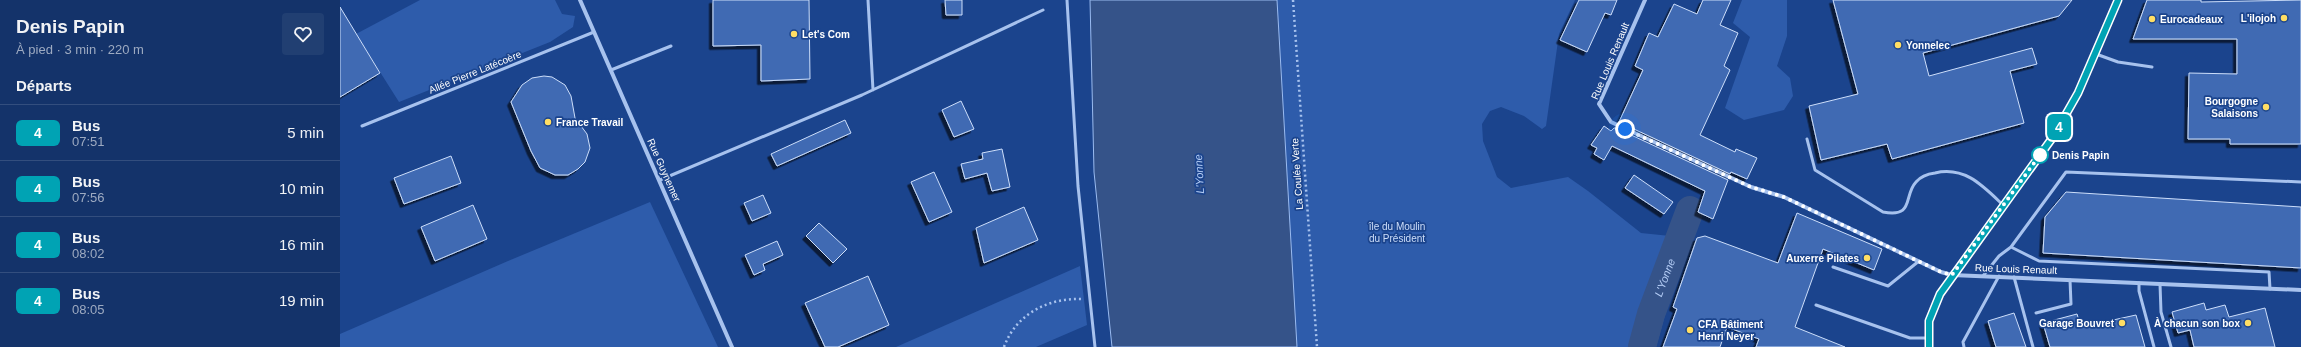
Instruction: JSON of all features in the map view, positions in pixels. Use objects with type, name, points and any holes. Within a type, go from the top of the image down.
[{"type":"street","name":"Rue Guynemer","points":[[580,0],[732,347]]},
{"type":"street","name":"Rue Louis Renault","points":[[1645,0],[1599,104],[1611,122],[1751,187],[1784,197],[1952,275],[2301,290]]},
{"type":"street","points":[[1929,347],[1929,321],[1934,307],[1952,275],[2053,137],[2078,93],[2118,0]]},
{"type":"lane","points":[[868,0],[873,90]]},
{"type":"lane","points":[[1067,0],[1078,186],[1095,347]]},
{"type":"lane","points":[[660,180],[873,90],[1043,10]]},
{"type":"lane","name":"Allée Pierre Latécoère","points":[[362,126],[594,32]]},
{"type":"lane","points":[[611,70],[671,46]]},
{"type":"lane","points":[[2096,54],[2118,62],[2152,67]]},
{"type":"lane","points":[[1807,140],[1815,170],[1883,212],[1895,214],[1902,211],[1908,201],[1915,183],[1924,175],[1940,171],[1959,172],[1975,179],[2003,205]]},
{"type":"lane","points":[[1983,276],[1999,256],[2011,247],[2066,172],[2301,182]]},
{"type":"lane","points":[[2011,247],[2039,261],[2269,272],[2270,289]]},
{"type":"lane","points":[[1833,267],[1888,286],[1919,261]]},
{"type":"lane","points":[[1964,347],[1963,342],[1999,276]]},
{"type":"lane","points":[[2014,277],[2033,347]]},
{"type":"lane","points":[[2036,313],[2071,304],[2070,280]]},
{"type":"lane","points":[[2139,283],[2139,291],[2154,347]]},
{"type":"lane","points":[[2160,284],[2161,312],[2171,347]]},
{"type":"lane","points":[[1816,305],[1910,338],[1928,338]]},
{"type":"path","name":"La Coulée Verte","points":[[1293,0],[1317,347]]},
{"type":"path","points":[[1004,347],[1017,324],[1037,307],[1066,299],[1090,299]]},
{"type":"green space","points":[[420,0],[555,0],[562,14],[575,16],[573,27],[550,42],[399,102],[356,34]]},
{"type":"green space","name":"île du Moulin du Président","points":[[1272,0],[1575,0],[1559,34],[1546,126],[1542,129],[1524,116],[1501,107],[1490,111],[1482,124],[1483,141],[1497,177],[1511,188],[1568,177],[1641,233],[1670,236],[1698,225],[1666,312],[1656,347],[1287,347]]},
{"type":"green space","points":[[1742,0],[1787,0],[1787,36],[1777,66],[1790,78],[1793,96],[1784,110],[1744,120],[1725,108],[1750,37],[1733,23]]},
{"type":"green space","points":[[650,202],[718,347],[340,347],[340,334],[508,261]]},
{"type":"green space","points":[[1080,266],[1087,325],[1036,347],[896,347]]},
{"type":"water","points":[[1090,0],[1277,0],[1297,347],[1112,347],[1094,172]]},
{"type":"building","points":[[713,0],[809,0],[810,79],[761,81],[761,45],[713,46]]},
{"type":"building","points":[[945,0],[962,0],[962,15],[946,15]]},
{"type":"building","points":[[1579,0],[1617,0],[1611,15],[1605,13],[1587,52],[1560,40]]},
{"type":"building","points":[[1703,0],[1731,0],[1720,25],[1738,33],[1724,66],[1730,70],[1700,135],[1735,152],[1736,149],[1757,158],[1747,179],[1731,172],[1730,174],[1619,122],[1643,70],[1635,66],[1649,33],[1658,37],[1674,4],[1697,14]]},
{"type":"building","points":[[1833,0],[2072,0],[2059,16],[1923,53],[1929,76],[2032,48],[2037,64],[2010,71],[2024,123],[1892,159],[1887,144],[1821,160],[1809,106],[1858,94]]},
{"type":"building","points":[[2147,0],[2201,0],[2201,2],[2301,0],[2301,144],[2230,144],[2230,139],[2188,139],[2189,73],[2237,74],[2237,39],[2133,39]]},
{"type":"building","points":[[340,7],[380,73],[340,97]]},
{"type":"building","name":"France Travail","points":[[544,76],[552,77],[565,85],[571,96],[575,118],[587,134],[590,148],[585,162],[578,169],[568,175],[555,175],[540,168],[531,151],[511,102],[522,85],[532,78]]},
{"type":"building","points":[[961,101],[974,129],[954,137],[942,110]]},
{"type":"building","points":[[845,120],[851,133],[777,166],[771,154]]},
{"type":"building","points":[[1604,126],[1611,131],[1616,128],[1728,180],[1713,219],[1698,212],[1705,191],[1612,146],[1604,160],[1594,154],[1597,148],[1591,145]]},
{"type":"building","points":[[1002,149],[1010,187],[992,191],[987,173],[965,179],[961,164],[983,159],[982,153]]},
{"type":"building","points":[[451,156],[461,183],[404,204],[394,178]]},
{"type":"building","points":[[934,172],[952,212],[929,222],[911,182]]},
{"type":"building","points":[[1634,175],[1673,202],[1664,214],[1625,188]]},
{"type":"building","points":[[2066,192],[2301,207],[2301,268],[2043,253],[2045,217]]},
{"type":"building","points":[[763,195],[771,213],[752,221],[744,203]]},
{"type":"building","points":[[473,205],[487,239],[435,261],[421,227]]},
{"type":"building","points":[[1024,207],[1038,240],[984,263],[976,228]]},
{"type":"building","points":[[1797,213],[1882,249],[1874,270],[1823,249],[1795,327],[1845,347],[1756,347],[1759,339],[1727,327],[1720,347],[1663,347],[1677,309],[1673,307],[1697,238],[1705,236],[1778,263]]},
{"type":"building","points":[[819,223],[847,249],[833,263],[806,236]]},
{"type":"building","points":[[777,241],[783,255],[763,264],[765,270],[754,275],[745,255]]},
{"type":"building","points":[[868,276],[889,325],[838,347],[825,347],[805,303]]},
{"type":"building","points":[[2204,303],[2206,310],[2225,305],[2229,317],[2265,308],[2275,347],[2194,347],[2190,330],[2178,333],[2172,312]]},
{"type":"building","points":[[2014,313],[2026,347],[1996,347],[1988,321]]},
{"type":"building","points":[[2077,314],[2081,327],[2136,315],[2145,347],[2050,347],[2043,323]]},
{"type":"waterway","name":"L'Yonne","points":[[1642,347],[1651,314],[1690,210]]},
{"type":"bus line","name":"4","points":[[1929,347],[1929,321],[1940,294],[1952,275],[2053,137],[2078,93],[2114,13],[2118,0]]},
{"type":"place","name":"L'ilojoh","points":[[2284,18]]},
{"type":"place","name":"Eurocadeaux","points":[[2152,19]]},
{"type":"place","name":"Let's Com","points":[[794,34]]},
{"type":"place","name":"Yonnelec","points":[[1898,45]]},
{"type":"place","name":"Bourgogne Salaisons","points":[[2266,107]]},
{"type":"place","name":"France Travail","points":[[548,122]]},
{"type":"place","name":"Denis Papin","points":[[2040,155]]},
{"type":"place","name":"Auxerre Pilates","points":[[1867,258]]},
{"type":"place","name":"Garage Bouvret","points":[[2122,323]]},
{"type":"place","name":"À chacun son box","points":[[2248,323]]},
{"type":"place","name":"CFA Bâtiment Henri Neyer","points":[[1690,330]]},
{"type":"route","points":[[1625,129],[1751,187],[1784,197],[1941,272],[1952,275],[2040,155]]}]
